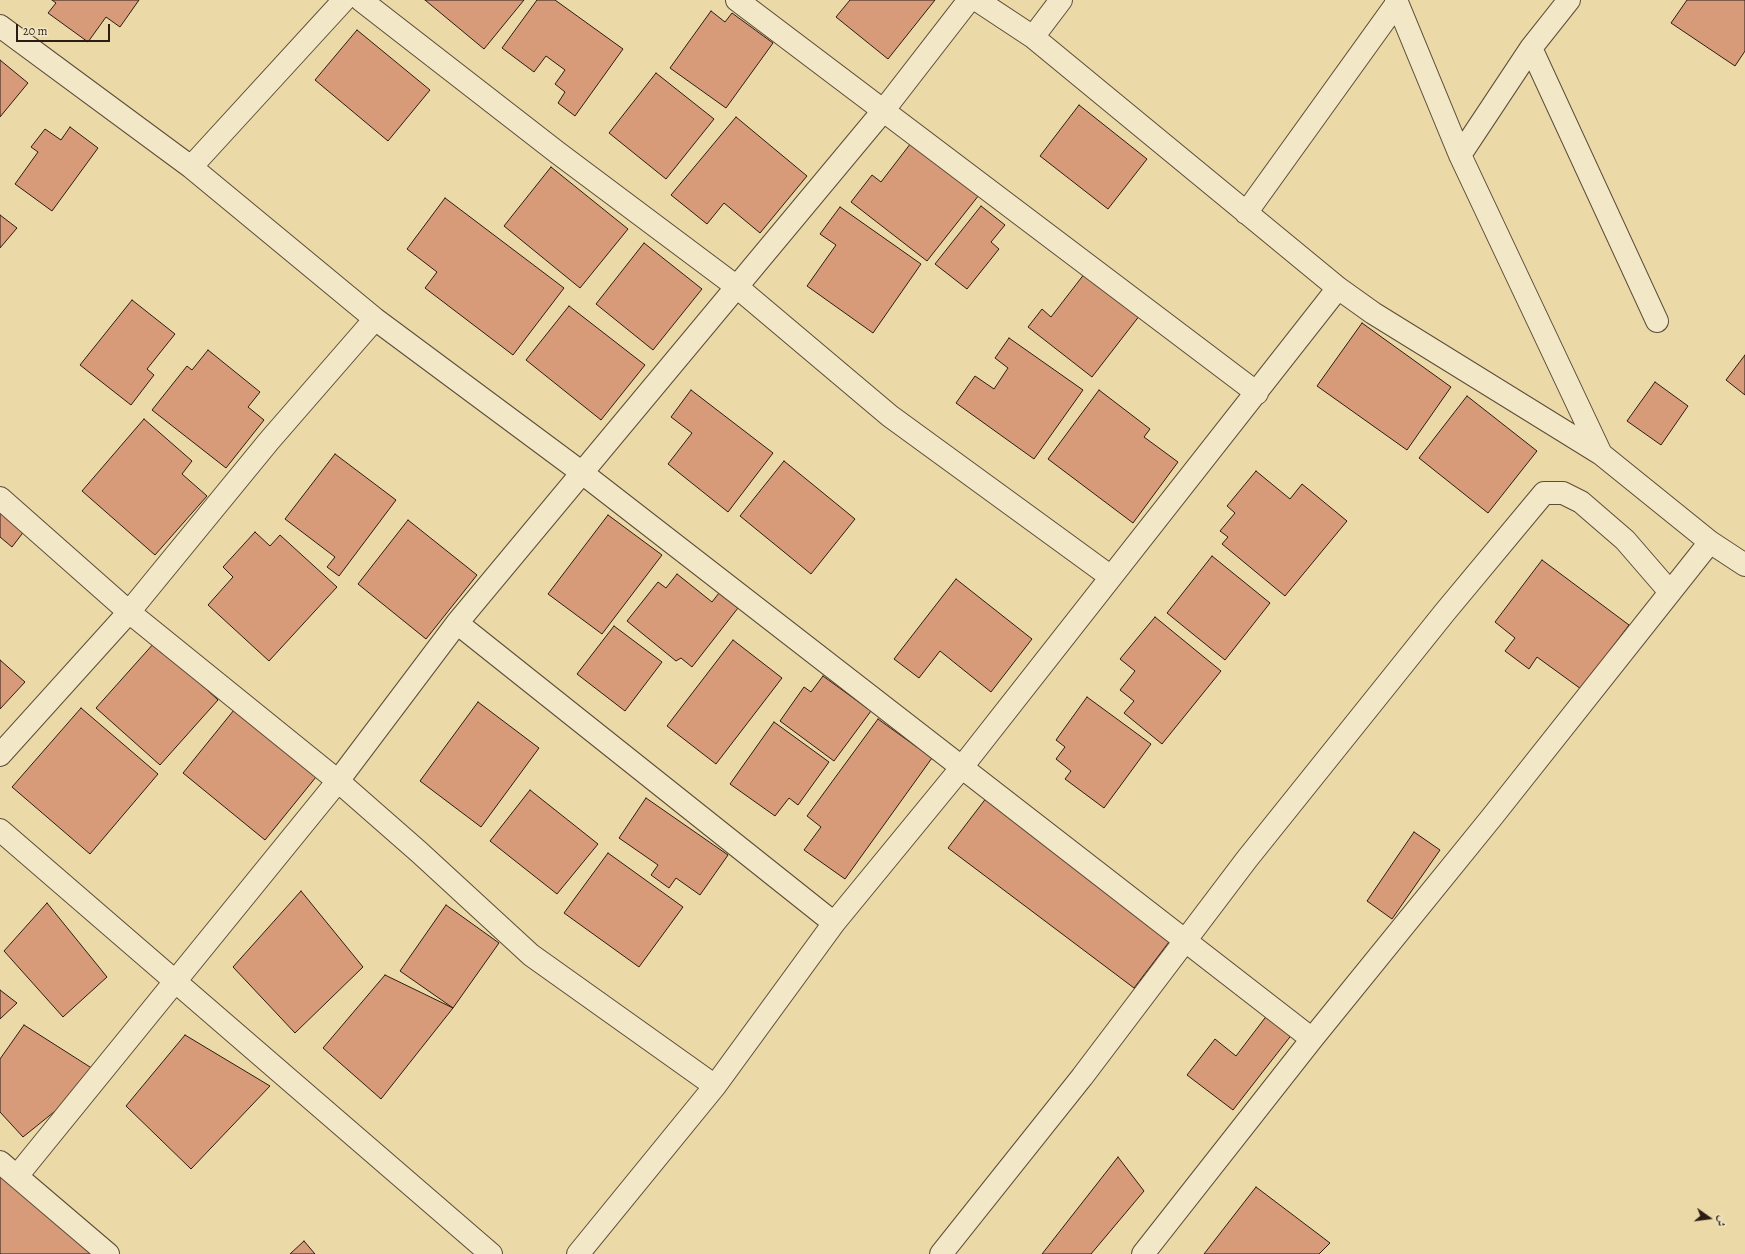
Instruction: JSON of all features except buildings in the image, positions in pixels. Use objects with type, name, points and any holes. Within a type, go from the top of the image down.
[{"type":"street","points":[[191,167],[344,0]]},
{"type":"street","points":[[360,0],[558,153],[737,287],[890,416],[1111,577]]},
{"type":"street","points":[[737,0],[1257,393]]},
{"type":"street","points":[[17,1176],[338,781],[457,623],[581,472],[883,111],[969,0]]},
{"type":"street","points":[[977,0],[1032,37],[1338,288],[1373,313],[1601,454],[1710,542],[1745,565]]},
{"type":"street","points":[[1032,37],[1061,0]]},
{"type":"street","points":[[1460,154],[1531,48],[1569,0]]},
{"type":"street","points":[[1246,212],[1396,1]]},
{"type":"street","points":[[1396,1],[1460,154],[1601,454]]},
{"type":"street","points":[[0,26],[191,167],[375,319],[581,472],[1312,1039]]},
{"type":"street","points":[[1531,48],[1657,321]]},
{"type":"street","points":[[578,1254],[715,1086],[834,923],[962,768],[1338,288]]},
{"type":"street","points":[[0,755],[129,612],[269,441],[375,319]]},
{"type":"street","points":[[941,1254],[1082,1077],[1257,846],[1445,612],[1544,493],[1563,493],[1581,502],[1626,540],[1670,592]]},
{"type":"street","points":[[0,498],[129,612],[338,781],[531,954],[715,1086]]},
{"type":"street","points":[[1143,1254],[1312,1039],[1492,817],[1710,542]]},
{"type":"street","points":[[457,623],[834,923]]},
{"type":"street","points":[[0,830],[491,1254]]},
{"type":"street","points":[[0,1162],[108,1254]]}]
